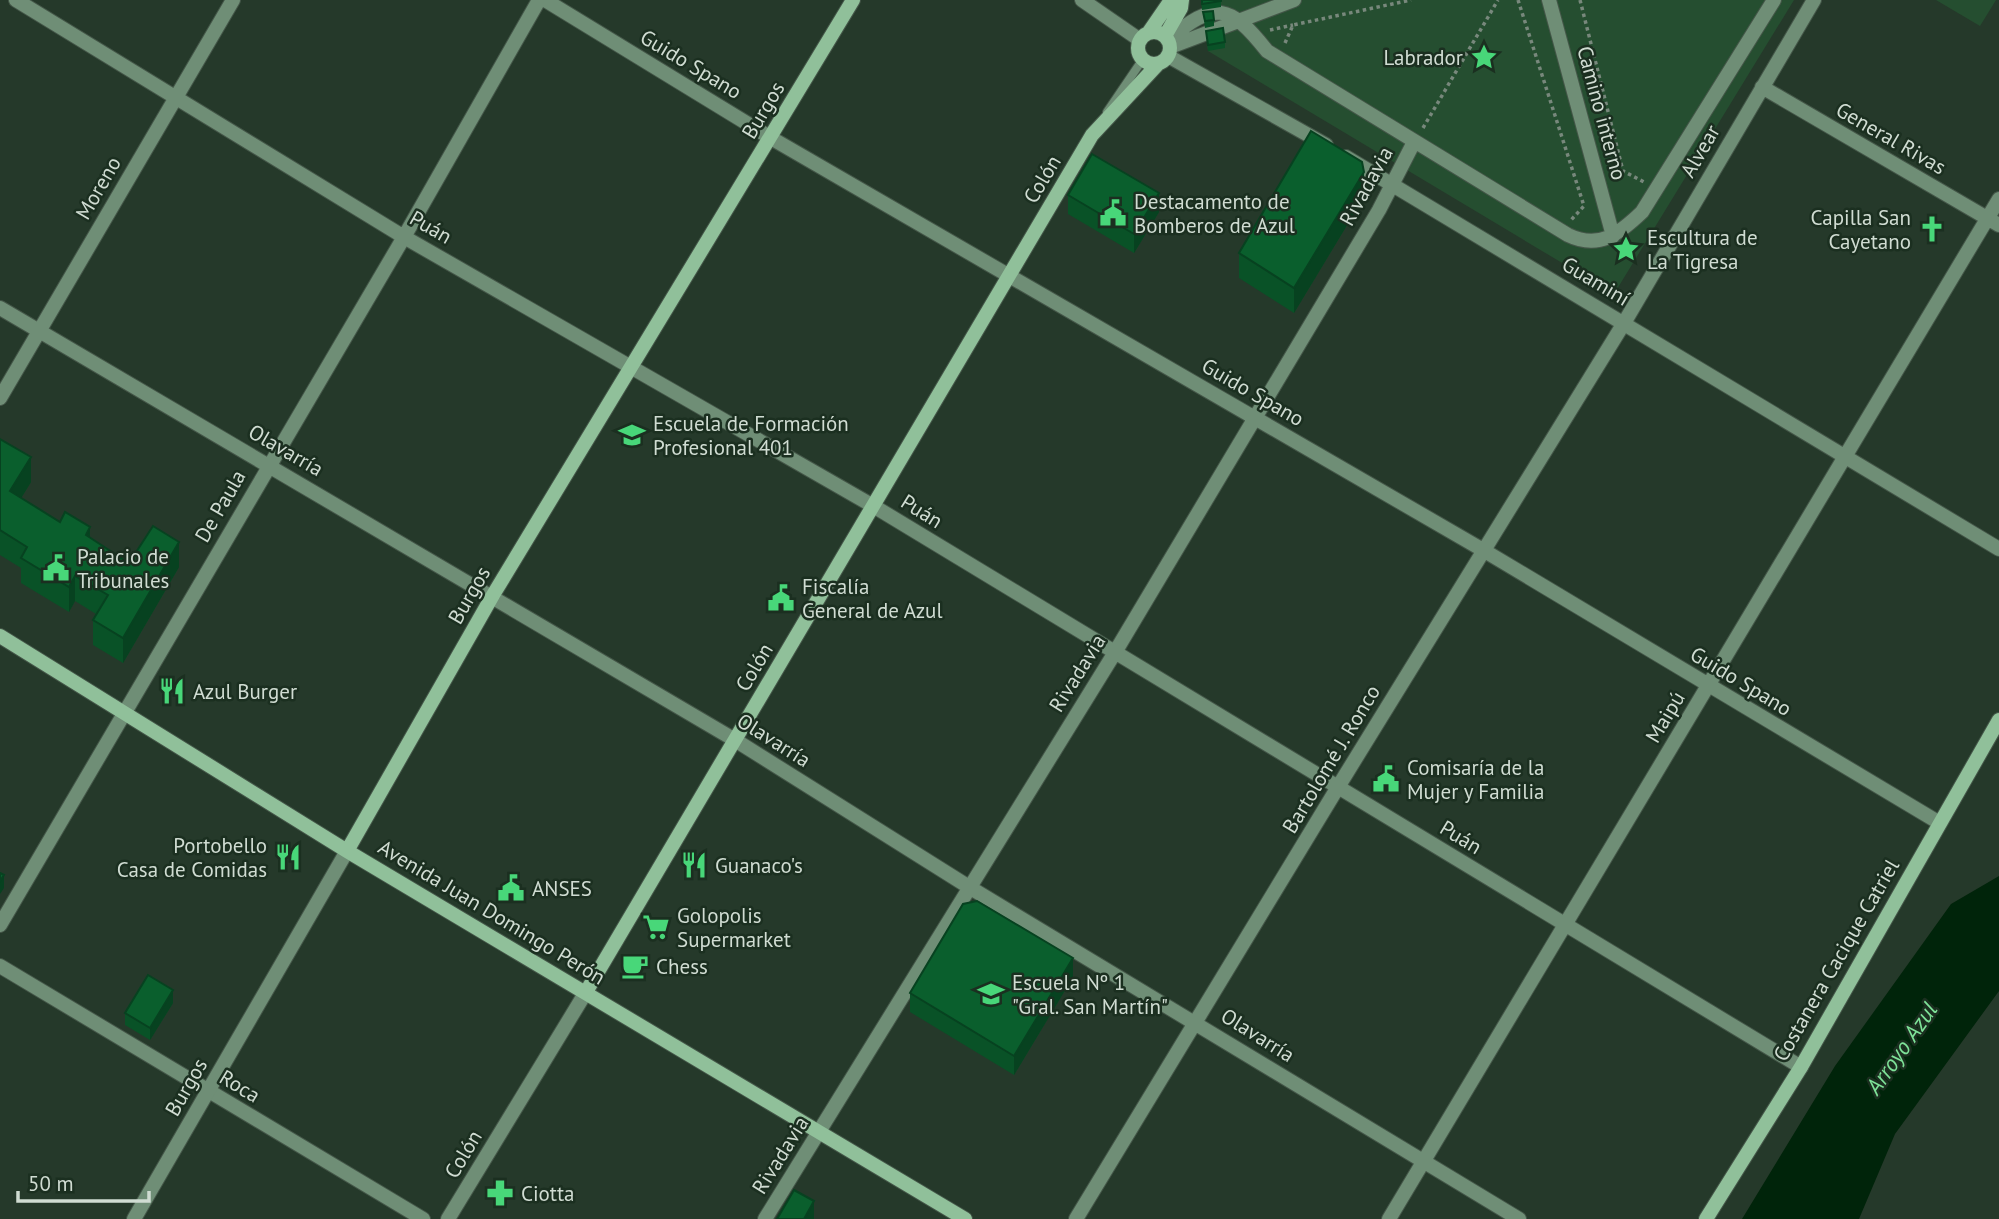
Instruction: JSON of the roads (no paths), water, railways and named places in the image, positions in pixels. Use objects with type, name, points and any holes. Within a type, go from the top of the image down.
[{"type":"main road","name":"Burgos","points":[[347,851],[493,595],[853,0]]},
{"type":"main road","points":[[1166,48],[1143,59],[1138,50],[1171,0]]},
{"type":"main road","name":"Colón","points":[[586,992],[875,507],[1092,135],[1166,48],[1182,0]]},
{"type":"main road","points":[[1145,36],[1166,48]]},
{"type":"main road","name":"Avenida Juan Domingo Perón","points":[[0,636],[347,851],[965,1219]]},
{"type":"main road","name":"Costanera Cacique Catriel","points":[[1706,1219],[1801,1067],[1999,719]]},
{"type":"street","name":"Puán","points":[[16,0],[404,237],[875,507],[1114,654],[1801,1067]]},
{"type":"street","name":"Moreno","points":[[0,398],[233,0]]},
{"type":"street","name":"De Paula","points":[[0,925],[123,711],[404,237],[539,0]]},
{"type":"street","name":"Guido Spano","points":[[545,0],[771,138],[1483,550],[1707,687],[1938,822]]},
{"type":"street","points":[[1082,0],[1145,36]]},
{"type":"street","points":[[1166,48],[1206,32],[1222,30],[1241,18],[1294,0]]},
{"type":"street","name":"Camino interno","points":[[1549,0],[1613,236]]},
{"type":"street","points":[[1241,18],[1266,51],[1580,241],[1592,242],[1613,236],[1642,212],[1774,0]]},
{"type":"street","name":"Alvear","points":[[1624,323],[1814,0]]},
{"type":"street","name":"Guaminí","points":[[1166,48],[1999,549]]},
{"type":"street","name":"General Rivas","points":[[1762,87],[1993,221]]},
{"type":"street","name":"Rivadavia","points":[[765,1219],[1114,654],[1255,418],[1414,142]]},
{"type":"street","name":"Maipú","points":[[1389,1219],[1707,687],[1993,221],[1999,199]]},
{"type":"street","name":"Olavarría","points":[[0,308],[493,595],[735,740],[969,887],[1197,1022],[1519,1219]]},
{"type":"street","name":"Bartolomé J. Ronco","points":[[1076,1219],[1624,323]]},
{"type":"street","name":"Burgos","points":[[134,1219],[347,851]]},
{"type":"street","name":"Roca","points":[[0,967],[423,1219]]},
{"type":"street","name":"Colón","points":[[448,1219],[586,992]]},
{"type":"lane","name":"Colón","points":[[1092,135],[1143,59]]},
{"type":"water","name":"Arroyo Azul","points":[[1999,876],[1999,991],[1895,1134],[1859,1219],[1742,1219],[1835,1066],[1951,904]]},
{"type":"place","name":"Labrador","points":[[1484,57]]},
{"type":"place","name":"Destacamento de Bomberos de Azul","points":[[1113,213]]},
{"type":"place","name":"Capilla San Cayetano","points":[[1932,229]]},
{"type":"place","name":"Escultura de La Tigresa","points":[[1626,249]]},
{"type":"place","name":"Escuela de Formación Profesional 401","points":[[632,435]]},
{"type":"place","name":"Palacio de Tribunales","points":[[56,568]]},
{"type":"place","name":"Fiscalía General de Azul","points":[[781,598]]},
{"type":"place","name":"Azul Burger","points":[[172,691]]},
{"type":"place","name":"Comisaría de la Mujer y Familia","points":[[1386,779]]},
{"type":"place","name":"Portobello Casa de Comidas","points":[[288,857]]},
{"type":"place","name":"Guanaco's","points":[[694,865]]},
{"type":"place","name":"ANSES","points":[[511,888]]},
{"type":"place","name":"Golopolis Supermarket","points":[[656,927]]},
{"type":"place","name":"Chess","points":[[635,966]]},
{"type":"place","name":"Escuela Nº 1 \"Gral. San Martín\"","points":[[991,994]]},
{"type":"place","name":"Ciotta","points":[[500,1193]]}]
